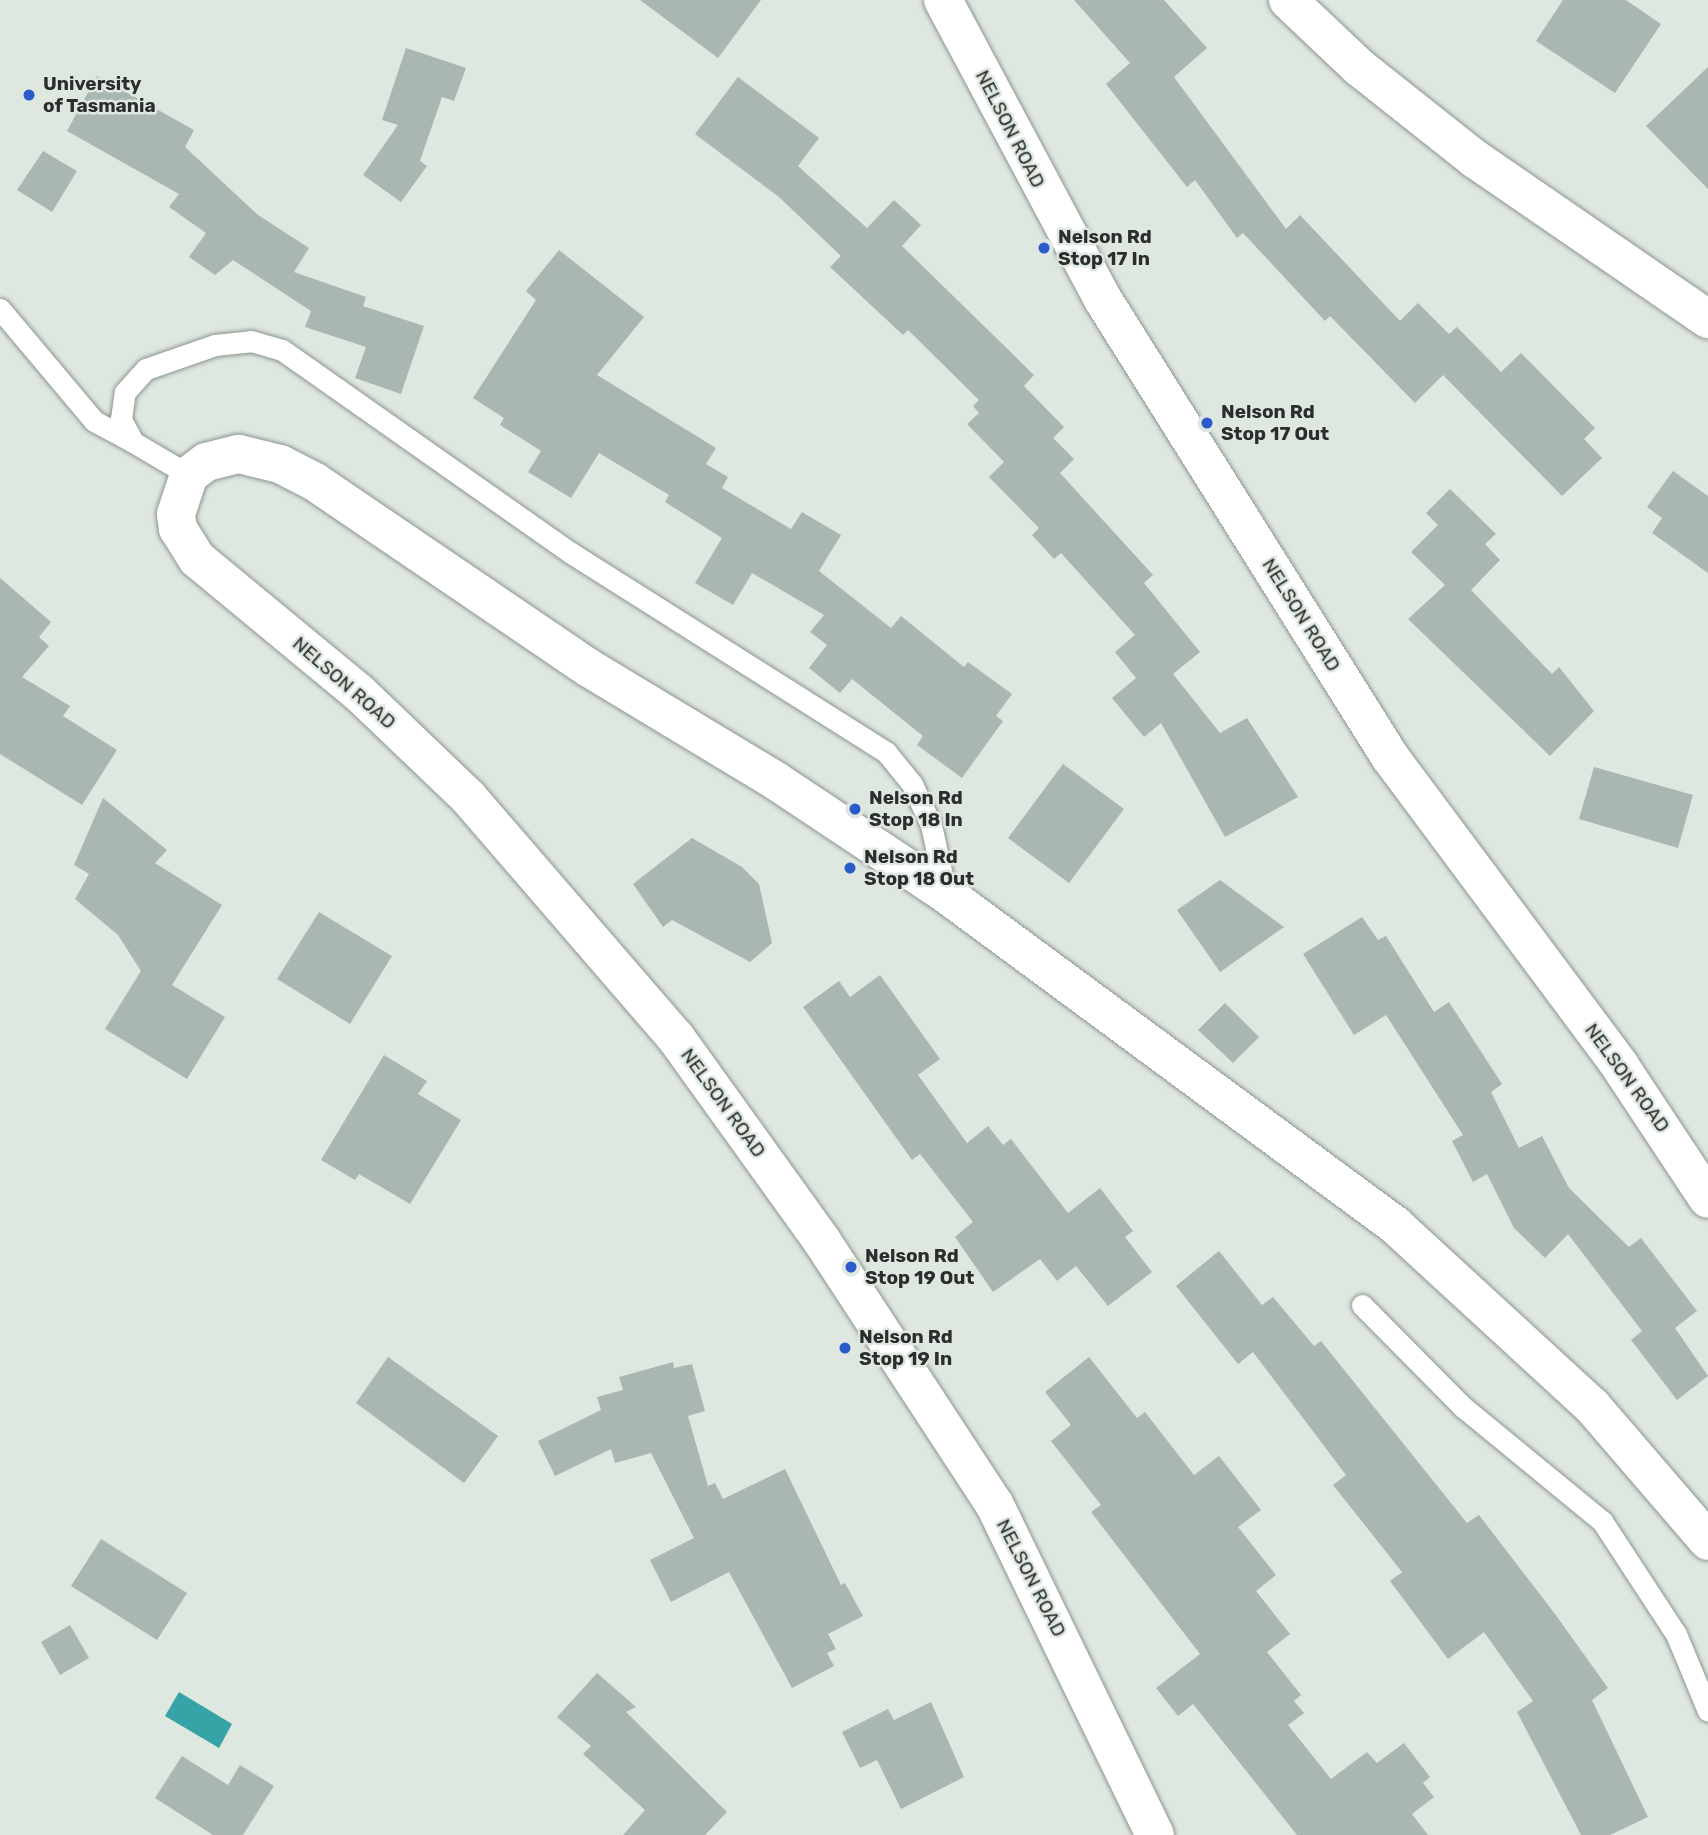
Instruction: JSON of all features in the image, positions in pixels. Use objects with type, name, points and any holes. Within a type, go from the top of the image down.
[{"type":"street","name":"NELSON ROAD","points":[[943,0],[1102,298],[1390,758],[1620,1066],[1708,1199]]},
{"type":"street","points":[[1288,0],[1360,68],[1475,159],[1708,319]]},
{"type":"street","points":[[189,475],[206,462],[239,454],[281,464],[315,482],[589,668],[776,781],[946,894],[1395,1225],[1592,1406],[1708,1541]]},
{"type":"street","name":"NELSON ROAD","points":[[189,475],[176,514],[178,529],[197,559],[358,692],[468,797],[676,1038],[822,1241],[994,1504],[1155,1835]]},
{"type":"lane","points":[[0,309],[94,421],[189,475]]},
{"type":"lane","points":[[133,442],[121,419],[125,393],[146,369],[215,345],[251,341],[282,350],[571,553],[887,752],[912,784],[931,825],[946,894]]},
{"type":"lane","points":[[1362,1305],[1463,1407],[1602,1521],[1676,1634],[1708,1712]]},
{"type":"water","points":[[179,1692],[232,1724],[219,1748],[165,1716]]},
{"type":"building","points":[[640,0],[761,0],[718,58]]},
{"type":"building","points":[[1074,0],[1164,0],[1207,48],[1174,77],[1286,229],[1300,215],[1400,321],[1418,303],[1449,334],[1457,327],[1501,372],[1521,353],[1595,428],[1584,439],[1602,458],[1562,496],[1443,375],[1415,403],[1330,316],[1325,321],[1243,233],[1237,238],[1195,180],[1187,187],[1106,84],[1130,63]]},
{"type":"building","points":[[1563,0],[1626,0],[1661,24],[1615,93],[1536,41]]},
{"type":"building","points":[[406,48],[466,68],[454,101],[442,97],[420,161],[427,166],[401,202],[363,175],[398,125],[382,120]]},
{"type":"building","points":[[1708,67],[1708,189],[1646,126]]},
{"type":"building","points":[[97,76],[194,130],[185,147],[258,215],[309,248],[294,272],[366,297],[363,306],[424,326],[401,394],[355,378],[366,347],[305,327],[311,311],[233,260],[215,275],[189,257],[206,233],[169,207],[179,194],[67,131]]},
{"type":"building","points":[[738,77],[819,138],[798,166],[867,228],[894,200],[921,225],[902,246],[1034,375],[1024,386],[1064,427],[1053,438],[1074,459],[1060,473],[1153,575],[1144,583],[1200,652],[1173,674],[1220,733],[1247,718],[1298,797],[1225,837],[1161,723],[1144,737],[1112,698],[1136,678],[1115,652],[1135,635],[1061,553],[1054,559],[1032,535],[1039,528],[989,477],[1004,462],[967,424],[979,413],[973,406],[979,400],[908,330],[903,335],[830,267],[841,256],[779,197],[695,134]]},
{"type":"building","points":[[43,151],[77,171],[52,212],[17,190]]},
{"type":"building","points":[[559,250],[644,317],[597,375],[716,448],[706,464],[728,477],[722,488],[791,529],[802,512],[841,535],[819,571],[891,628],[901,616],[964,667],[968,662],[1012,694],[996,716],[1003,721],[962,778],[917,745],[923,736],[852,679],[840,693],[809,668],[827,645],[810,632],[824,615],[752,573],[733,605],[695,583],[722,538],[665,502],[669,495],[599,453],[571,498],[528,472],[541,451],[500,425],[504,418],[473,398],[536,300],[526,291]]},
{"type":"building","points":[[1673,471],[1708,496],[1708,573],[1652,533],[1662,518],[1647,507]]},
{"type":"building","points":[[1450,489],[1496,534],[1485,544],[1500,560],[1471,590],[1552,674],[1559,667],[1594,711],[1550,756],[1408,619],[1445,585],[1411,552],[1438,525],[1426,513]]},
{"type":"building","points":[[0,578],[51,622],[39,637],[49,646],[22,677],[70,706],[63,716],[117,750],[82,805],[0,754]]},
{"type":"building","points":[[1063,764],[1124,809],[1069,883],[1008,838]]},
{"type":"building","points":[[1594,767],[1693,795],[1678,848],[1579,819]]},
{"type":"building","points":[[103,798],[167,850],[155,863],[222,905],[172,985],[225,1017],[187,1079],[105,1029],[141,971],[118,935],[75,899],[89,874],[74,865]]},
{"type":"building","points":[[692,838],[742,867],[759,884],[772,943],[750,962],[672,920],[663,927],[633,884]]},
{"type":"building","points":[[1220,880],[1284,927],[1220,972],[1177,910]]},
{"type":"building","points":[[319,912],[392,956],[350,1024],[277,979]]},
{"type":"building","points":[[1362,917],[1378,940],[1386,936],[1434,1012],[1449,1002],[1502,1084],[1491,1092],[1519,1148],[1542,1136],[1569,1188],[1629,1247],[1641,1238],[1697,1311],[1675,1328],[1708,1376],[1677,1400],[1631,1340],[1642,1331],[1568,1234],[1545,1258],[1514,1228],[1487,1174],[1473,1182],[1452,1141],[1463,1135],[1386,1015],[1354,1035],[1303,954]]},
{"type":"building","points":[[880,975],[940,1059],[918,1075],[967,1143],[988,1126],[1003,1145],[1011,1139],[1068,1213],[1100,1188],[1133,1231],[1125,1237],[1152,1272],[1108,1306],[1076,1266],[1057,1281],[1040,1259],[993,1292],[955,1237],[973,1222],[920,1154],[912,1160],[803,1007],[839,981],[850,997]]},
{"type":"building","points":[[1225,1003],[1259,1037],[1233,1063],[1198,1030]]},
{"type":"building","points":[[384,1055],[427,1081],[418,1094],[461,1120],[410,1204],[359,1174],[355,1180],[321,1160]]},
{"type":"building","points":[[1219,1251],[1262,1305],[1273,1297],[1314,1346],[1321,1341],[1467,1523],[1479,1515],[1555,1614],[1608,1688],[1592,1700],[1648,1817],[1610,1835],[1581,1835],[1517,1712],[1533,1701],[1484,1632],[1448,1659],[1390,1581],[1402,1572],[1333,1485],[1346,1475],[1253,1352],[1238,1364],[1176,1286]]},
{"type":"building","points":[[388,1357],[498,1436],[464,1483],[356,1403]]},
{"type":"building","points":[[1089,1357],[1137,1418],[1145,1412],[1194,1475],[1219,1456],[1261,1510],[1238,1527],[1276,1575],[1256,1591],[1290,1634],[1267,1652],[1301,1695],[1294,1701],[1304,1713],[1288,1725],[1331,1779],[1367,1752],[1377,1763],[1404,1743],[1430,1777],[1423,1783],[1434,1797],[1412,1814],[1428,1835],[1297,1835],[1193,1704],[1178,1716],[1156,1688],[1200,1654],[1091,1512],[1101,1505],[1051,1441],[1071,1425],[1045,1392]]},
{"type":"building","points":[[673,1362],[674,1368],[692,1364],[705,1411],[688,1416],[708,1486],[715,1483],[723,1499],[785,1469],[841,1585],[845,1583],[863,1616],[828,1634],[836,1649],[827,1653],[834,1666],[792,1688],[729,1572],[671,1602],[650,1560],[694,1538],[651,1453],[615,1463],[611,1449],[555,1476],[538,1441],[601,1410],[597,1397],[623,1390],[619,1377]]},
{"type":"building","points":[[101,1539],[187,1593],[157,1640],[71,1586]]},
{"type":"building","points":[[70,1625],[89,1658],[60,1675],[41,1642]]},
{"type":"building","points":[[597,1673],[636,1707],[626,1712],[727,1812],[705,1835],[623,1835],[645,1810],[583,1754],[591,1746],[557,1717]]},
{"type":"building","points":[[931,1702],[964,1777],[901,1809],[877,1760],[860,1768],[842,1732],[888,1709],[894,1720]]},
{"type":"building","points":[[182,1756],[228,1785],[240,1765],[274,1786],[243,1835],[213,1835],[155,1798]]},
{"type":"place","name":"University of Tasmania","points":[[29,95]]},
{"type":"place","name":"Nelson Rd Stop 17 In","points":[[1044,248]]},
{"type":"place","name":"Nelson Rd Stop 17 Out","points":[[1207,423]]},
{"type":"place","name":"Nelson Rd Stop 18 In","points":[[855,809]]},
{"type":"place","name":"Nelson Rd Stop 18 Out","points":[[850,868]]},
{"type":"place","name":"Nelson Rd Stop 19 Out","points":[[851,1267]]},
{"type":"place","name":"Nelson Rd Stop 19 In","points":[[845,1348]]}]
